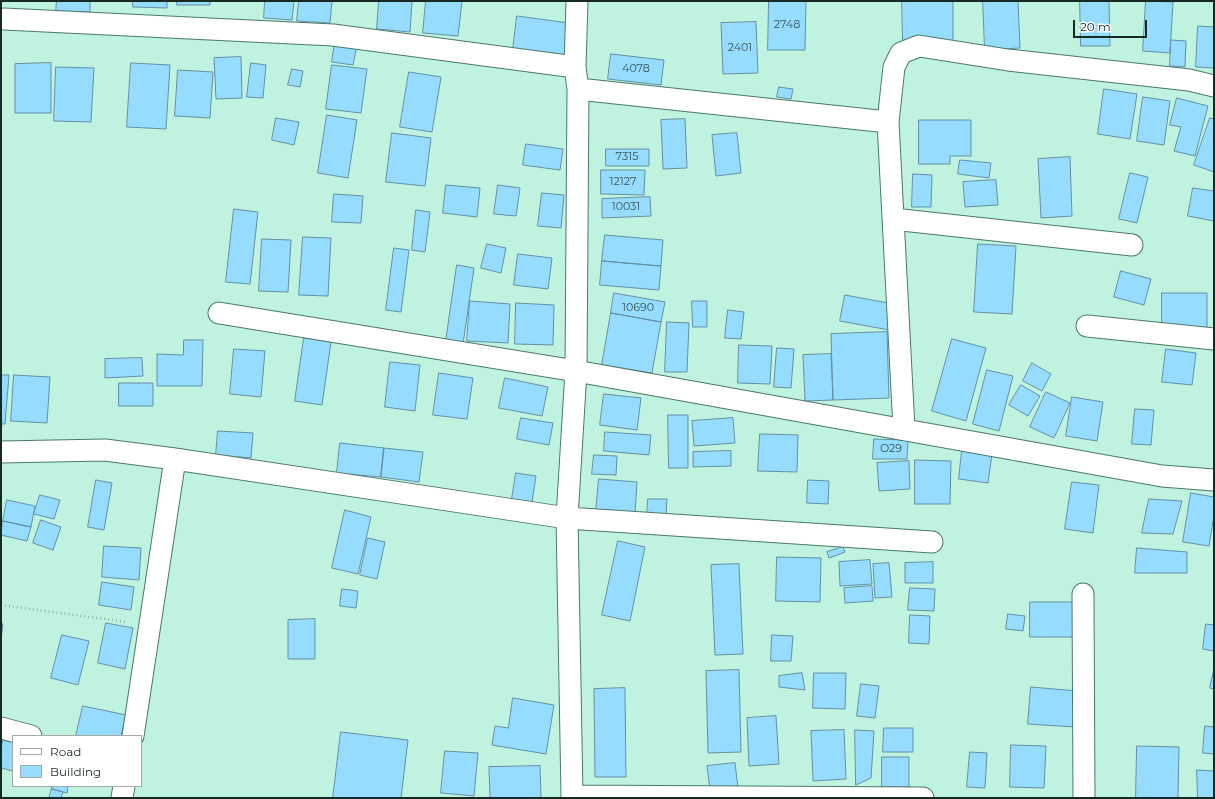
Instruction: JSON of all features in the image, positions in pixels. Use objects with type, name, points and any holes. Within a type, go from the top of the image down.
[{"type":"street","points":[[577,1],[575,67],[578,89],[576,371],[567,518],[572,797],[923,798]]},
{"type":"street","points":[[4,19],[333,35],[575,67]]},
{"type":"street","points":[[904,430],[888,122],[894,67],[901,53],[918,46],[1008,60],[1189,80],[1214,86]]},
{"type":"street","points":[[578,89],[888,122]]},
{"type":"street","points":[[893,219],[1132,245]]},
{"type":"street","points":[[219,313],[576,371],[1162,476],[1214,480]]},
{"type":"street","points":[[1087,326],[1214,339]]},
{"type":"street","points":[[1,452],[105,450],[175,459],[567,518],[932,542]]},
{"type":"street","points":[[133,735],[175,459]]},
{"type":"street","points":[[1083,594],[1084,798]]},
{"type":"street","points":[[1,728],[28,735]]},
{"type":"street","points":[[122,798],[124,787]]},
{"type":"path","points":[[1,606],[150,625]]},
{"type":"building","points":[[57,1],[90,1],[90,12],[56,11]]},
{"type":"building","points":[[133,1],[167,1],[167,8],[133,7]]},
{"type":"building","points":[[177,1],[210,1],[210,5],[177,5]]},
{"type":"building","points":[[265,1],[294,1],[292,20],[264,18]]},
{"type":"building","points":[[299,1],[332,1],[330,23],[297,21]]},
{"type":"building","points":[[379,1],[412,1],[410,32],[377,29]]},
{"type":"building","points":[[426,1],[462,1],[458,36],[423,33]]},
{"type":"building","points":[[769,1],[806,1],[805,50],[768,50]]},
{"type":"building","points":[[902,1],[953,1],[953,42],[903,43]]},
{"type":"building","points":[[983,1],[1018,1],[1020,48],[985,50]]},
{"type":"building","points":[[1080,1],[1109,1],[1110,46],[1081,46]]},
{"type":"building","points":[[1146,1],[1173,2],[1170,53],[1143,51]]},
{"type":"building","points":[[517,16],[569,23],[564,57],[513,50]]},
{"type":"building","points":[[756,22],[758,73],[723,74],[721,23]]},
{"type":"building","points":[[1198,26],[1214,27],[1214,68],[1196,67]]},
{"type":"building","points":[[1171,40],[1186,41],[1185,67],[1170,66]]},
{"type":"building","points":[[335,41],[357,45],[353,65],[332,62]]},
{"type":"building","points":[[611,54],[664,60],[661,85],[608,79]]},
{"type":"building","points":[[241,57],[242,98],[216,99],[214,58]]},
{"type":"building","points":[[51,63],[51,113],[15,113],[15,64]]},
{"type":"building","points":[[131,63],[170,65],[166,129],[127,127]]},
{"type":"building","points":[[251,63],[266,65],[263,98],[247,97]]},
{"type":"building","points":[[332,65],[367,69],[361,113],[326,109]]},
{"type":"building","points":[[56,67],[94,68],[91,122],[54,121]]},
{"type":"building","points":[[292,69],[303,71],[300,87],[288,85]]},
{"type":"building","points":[[178,70],[213,72],[210,118],[175,116]]},
{"type":"building","points":[[409,72],[441,77],[432,132],[400,127]]},
{"type":"building","points":[[779,87],[793,89],[791,99],[777,97]]},
{"type":"building","points":[[1104,89],[1137,94],[1130,139],[1098,134]]},
{"type":"building","points":[[1143,97],[1170,101],[1164,145],[1137,141]]},
{"type":"building","points":[[1177,98],[1208,106],[1195,156],[1174,151],[1181,127],[1170,125]]},
{"type":"building","points":[[327,115],[357,120],[348,178],[318,173]]},
{"type":"building","points":[[276,118],[299,122],[294,145],[272,140]]},
{"type":"building","points":[[1210,118],[1214,119],[1214,172],[1194,165]]},
{"type":"building","points":[[685,119],[687,168],[663,169],[661,120]]},
{"type":"building","points":[[919,120],[971,120],[971,156],[950,156],[950,164],[919,164]]},
{"type":"building","points":[[392,133],[431,138],[425,186],[386,182]]},
{"type":"building","points":[[737,133],[741,173],[716,176],[712,135]]},
{"type":"building","points":[[526,144],[563,149],[560,170],[523,165]]},
{"type":"building","points":[[606,149],[649,149],[649,166],[606,166]]},
{"type":"building","points":[[1070,157],[1072,216],[1041,218],[1038,159]]},
{"type":"building","points":[[960,160],[991,163],[989,178],[958,174]]},
{"type":"building","points":[[601,170],[645,170],[644,195],[601,194]]},
{"type":"building","points":[[1130,173],[1148,177],[1137,223],[1119,219]]},
{"type":"building","points":[[913,174],[932,175],[931,207],[912,207]]},
{"type":"building","points":[[996,180],[998,205],[965,207],[963,182]]},
{"type":"building","points":[[446,185],[480,188],[477,217],[443,213]]},
{"type":"building","points":[[498,185],[520,188],[516,216],[494,214]]},
{"type":"building","points":[[1193,188],[1214,191],[1214,221],[1188,216]]},
{"type":"building","points":[[542,193],[564,195],[561,228],[538,226]]},
{"type":"building","points":[[334,194],[363,196],[361,223],[332,222]]},
{"type":"building","points":[[650,197],[651,216],[602,218],[602,199]]},
{"type":"building","points":[[234,209],[258,212],[250,284],[226,282]]},
{"type":"building","points":[[416,210],[430,212],[425,252],[412,250]]},
{"type":"building","points":[[605,235],[663,240],[661,266],[602,261]]},
{"type":"building","points":[[303,237],[331,238],[328,296],[299,295]]},
{"type":"building","points":[[262,239],[291,240],[288,292],[259,291]]},
{"type":"building","points":[[487,244],[506,248],[501,273],[481,268]]},
{"type":"building","points":[[978,244],[1016,246],[1012,314],[974,312]]},
{"type":"building","points":[[394,248],[409,250],[401,312],[386,310]]},
{"type":"building","points":[[518,254],[552,258],[548,289],[514,285]]},
{"type":"building","points":[[602,261],[661,266],[659,290],[600,285]]},
{"type":"building","points":[[457,265],[474,268],[463,344],[446,341]]},
{"type":"building","points":[[1121,271],[1151,279],[1144,305],[1114,297]]},
{"type":"building","points":[[614,293],[665,302],[661,322],[611,313]]},
{"type":"building","points":[[1162,293],[1207,293],[1207,331],[1162,331]]},
{"type":"building","points":[[845,295],[894,304],[889,330],[840,321]]},
{"type":"building","points":[[470,301],[510,304],[508,343],[467,341]]},
{"type":"building","points":[[692,301],[707,301],[707,327],[693,327]]},
{"type":"building","points":[[516,303],[554,305],[553,345],[515,344]]},
{"type":"building","points":[[728,310],[744,312],[741,339],[725,338]]},
{"type":"building","points":[[611,313],[661,322],[652,373],[602,365]]},
{"type":"building","points":[[667,322],[689,323],[687,372],[665,372]]},
{"type":"building","points":[[887,332],[889,398],[833,400],[831,334]]},
{"type":"building","points":[[304,338],[331,342],[322,405],[295,401]]},
{"type":"building","points":[[952,339],[986,348],[966,421],[932,411]]},
{"type":"building","points":[[184,340],[203,340],[202,386],[157,386],[157,354],[183,355]]},
{"type":"building","points":[[739,345],[772,346],[770,384],[738,383]]},
{"type":"building","points":[[777,348],[794,349],[791,388],[774,387]]},
{"type":"building","points":[[234,349],[265,351],[261,397],[230,394]]},
{"type":"building","points":[[1166,349],[1196,353],[1192,385],[1162,382]]},
{"type":"building","points":[[831,354],[833,400],[805,401],[803,355]]},
{"type":"building","points":[[142,358],[143,376],[105,378],[105,359]]},
{"type":"building","points":[[390,362],[420,365],[415,411],[385,407]]},
{"type":"building","points":[[1032,363],[1051,374],[1042,391],[1023,381]]},
{"type":"building","points":[[987,370],[1013,376],[999,431],[973,424]]},
{"type":"building","points":[[439,373],[473,378],[467,419],[433,415]]},
{"type":"building","points":[[1,375],[9,375],[5,424],[1,424]]},
{"type":"building","points":[[14,375],[50,377],[47,423],[11,421]]},
{"type":"building","points":[[505,378],[548,387],[542,416],[499,408]]},
{"type":"building","points":[[119,383],[153,383],[153,406],[119,406]]},
{"type":"building","points":[[1021,385],[1040,396],[1028,416],[1009,405]]},
{"type":"building","points":[[1046,392],[1070,403],[1054,438],[1030,427]]},
{"type":"building","points":[[604,394],[641,398],[637,430],[600,425]]},
{"type":"building","points":[[1072,397],[1103,402],[1097,441],[1066,436]]},
{"type":"building","points":[[1135,409],[1154,410],[1151,445],[1132,444]]},
{"type":"building","points":[[668,415],[688,415],[688,468],[669,468]]},
{"type":"building","points":[[521,418],[553,423],[549,445],[517,439]]},
{"type":"building","points":[[733,418],[735,443],[694,446],[692,421]]},
{"type":"building","points":[[218,431],[253,433],[251,458],[216,455]]},
{"type":"building","points":[[605,432],[651,435],[649,455],[604,451]]},
{"type":"building","points":[[760,434],[798,435],[797,472],[758,471]]},
{"type":"building","points":[[874,439],[908,440],[907,459],[873,459]]},
{"type":"building","points":[[340,443],[384,448],[381,477],[337,473]]},
{"type":"building","points":[[384,448],[423,452],[419,482],[381,477]]},
{"type":"building","points":[[731,451],[731,466],[693,467],[693,452]]},
{"type":"building","points":[[962,451],[992,454],[988,483],[959,479]]},
{"type":"building","points":[[594,455],[617,456],[616,475],[592,474]]},
{"type":"building","points":[[915,460],[951,461],[950,504],[915,504]]},
{"type":"building","points":[[909,461],[910,489],[879,491],[877,463]]},
{"type":"building","points":[[516,473],[536,476],[532,502],[512,499]]},
{"type":"building","points":[[599,479],[637,482],[635,514],[596,511]]},
{"type":"building","points":[[96,480],[112,483],[104,530],[88,527]]},
{"type":"building","points":[[808,480],[829,481],[828,504],[807,503]]},
{"type":"building","points":[[1072,482],[1099,485],[1093,533],[1065,529]]},
{"type":"building","points":[[1191,493],[1214,497],[1214,515],[1209,546],[1183,542]]},
{"type":"building","points":[[40,495],[60,500],[54,519],[34,514]]},
{"type":"building","points":[[648,499],[667,499],[666,515],[647,515]]},
{"type":"building","points":[[1149,499],[1182,501],[1173,534],[1142,533]]},
{"type":"building","points":[[7,500],[35,506],[31,527],[3,521]]},
{"type":"building","points":[[345,510],[371,517],[358,574],[332,568]]},
{"type":"building","points":[[41,520],[61,527],[53,550],[33,543]]},
{"type":"building","points":[[3,521],[31,527],[27,541],[1,535]]},
{"type":"building","points":[[368,538],[385,542],[377,579],[360,575]]},
{"type":"building","points":[[618,541],[645,547],[630,621],[602,615]]},
{"type":"building","points":[[104,546],[141,548],[139,580],[102,577]]},
{"type":"building","points":[[843,547],[845,552],[829,558],[827,552]]},
{"type":"building","points":[[1137,548],[1187,552],[1187,573],[1135,573]]},
{"type":"building","points":[[777,557],[821,558],[820,602],[776,601]]},
{"type":"building","points":[[870,560],[872,584],[840,586],[839,562]]},
{"type":"building","points":[[933,562],[933,583],[905,583],[905,563]]},
{"type":"building","points":[[889,563],[892,597],[875,598],[873,564]]},
{"type":"building","points":[[739,564],[743,654],[715,655],[711,565]]},
{"type":"building","points":[[102,582],[134,587],[131,610],[99,605]]},
{"type":"building","points":[[872,586],[873,601],[845,603],[844,588]]},
{"type":"building","points":[[910,588],[935,589],[934,611],[908,610]]},
{"type":"building","points":[[342,589],[358,591],[356,608],[340,606]]},
{"type":"building","points":[[1030,602],[1077,602],[1076,637],[1030,637]]},
{"type":"building","points":[[1008,614],[1025,616],[1023,631],[1006,629]]},
{"type":"building","points":[[910,615],[930,616],[929,644],[909,643]]},
{"type":"building","points":[[315,619],[315,659],[288,659],[288,620]]},
{"type":"building","points":[[1,623],[3,624],[1,640]]},
{"type":"building","points":[[106,623],[133,628],[125,669],[98,663]]},
{"type":"building","points":[[1206,624],[1214,625],[1214,651],[1203,649]]},
{"type":"building","points":[[62,635],[89,641],[78,685],[51,678]]},
{"type":"building","points":[[772,635],[793,636],[791,661],[771,661]]},
{"type":"building","points":[[1214,669],[1214,689],[1210,688]]},
{"type":"building","points":[[739,670],[741,752],[708,753],[706,671]]},
{"type":"building","points":[[802,673],[805,690],[779,687],[779,676]]},
{"type":"building","points":[[814,673],[846,673],[845,709],[813,708]]},
{"type":"building","points":[[861,684],[879,686],[875,718],[857,716]]},
{"type":"building","points":[[1031,687],[1078,691],[1075,727],[1028,724]]},
{"type":"building","points":[[625,688],[626,777],[595,777],[594,689]]},
{"type":"building","points":[[513,698],[554,705],[546,754],[492,745],[495,726],[508,728]]},
{"type":"building","points":[[83,706],[126,715],[121,735],[76,735]]},
{"type":"building","points":[[776,716],[779,764],[749,766],[747,718]]},
{"type":"building","points":[[1205,726],[1214,727],[1214,754],[1203,753]]},
{"type":"building","points":[[884,728],[913,728],[913,752],[883,752]]},
{"type":"building","points":[[844,730],[846,779],[813,781],[811,731]]},
{"type":"building","points":[[855,730],[874,731],[871,778],[856,785]]},
{"type":"building","points":[[341,732],[408,740],[401,798],[333,798]]},
{"type":"building","points":[[4,738],[12,741],[12,771],[1,768],[1,748]]},
{"type":"building","points":[[1011,745],[1046,746],[1044,788],[1010,787]]},
{"type":"building","points":[[1137,746],[1179,747],[1178,798],[1136,798]]},
{"type":"building","points":[[445,751],[478,753],[474,796],[441,793]]},
{"type":"building","points":[[970,752],[987,753],[985,788],[967,787]]},
{"type":"building","points":[[882,757],[909,757],[909,787],[882,787]]},
{"type":"building","points":[[735,763],[738,787],[710,790],[707,766]]},
{"type":"building","points":[[540,766],[541,798],[490,798],[489,767]]},
{"type":"building","points":[[1197,770],[1214,771],[1214,798],[1198,798]]},
{"type":"building","points":[[52,787],[68,787],[67,793],[52,789]]},
{"type":"building","points":[[52,789],[63,792],[61,798],[49,798]]}]
